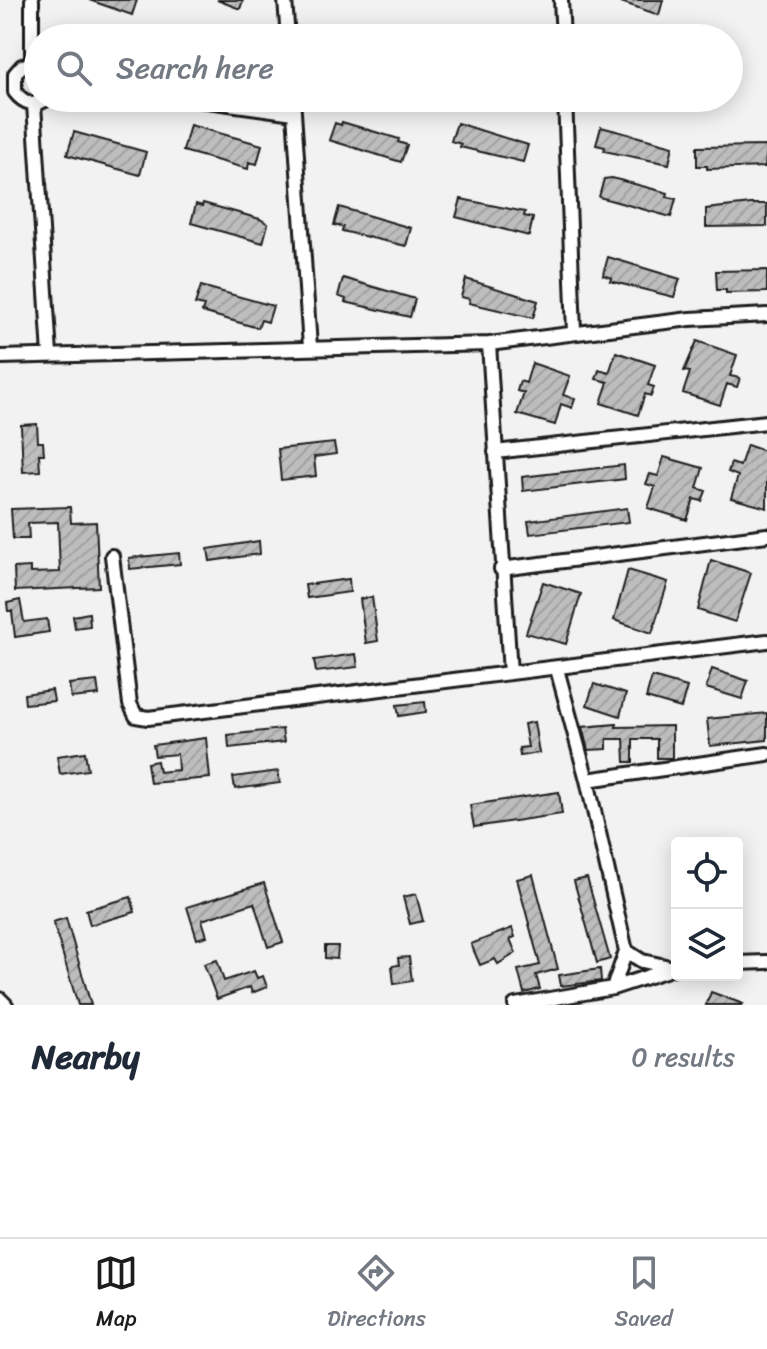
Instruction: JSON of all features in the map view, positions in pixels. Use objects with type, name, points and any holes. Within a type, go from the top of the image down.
[{"type":"street","points":[[32,0],[33,24]]},
{"type":"street","points":[[285,0],[287,24]]},
{"type":"street","points":[[561,0],[562,24]]},
{"type":"street","points":[[24,65],[6,83],[24,100]]},
{"type":"street","points":[[35,112],[50,355]]},
{"type":"street","points":[[287,112],[294,113],[310,347]]},
{"type":"street","points":[[566,112],[574,332]]},
{"type":"street","points":[[0,357],[489,344],[574,332],[767,315]]},
{"type":"street","points":[[489,344],[510,673]]},
{"type":"street","points":[[495,452],[767,422]]},
{"type":"street","points":[[501,569],[767,535]]},
{"type":"street","points":[[112,556],[130,704],[136,716],[148,718],[767,641]]},
{"type":"street","points":[[557,669],[587,780],[626,951],[613,988]]},
{"type":"street","points":[[587,780],[767,754]]},
{"type":"street","points":[[626,951],[642,961],[671,967]]},
{"type":"street","points":[[743,963],[767,962]]},
{"type":"street","points":[[515,1005],[613,988],[671,969]]},
{"type":"street","points":[[0,999],[6,1005]]},
{"type":"building","points":[[89,0],[137,0],[132,15]]},
{"type":"building","points":[[217,0],[243,0],[240,9]]},
{"type":"building","points":[[615,0],[663,0],[659,15]]},
{"type":"building","points":[[342,122],[399,139],[398,142],[407,145],[401,162],[329,140],[335,123],[341,125]]},
{"type":"building","points":[[457,123],[528,145],[523,162],[460,147],[461,144],[451,141]]},
{"type":"building","points":[[190,125],[262,145],[257,164],[249,162],[248,169],[183,151]]},
{"type":"building","points":[[601,127],[673,146],[669,164],[604,151],[605,147],[596,145]]},
{"type":"building","points":[[74,132],[146,152],[140,175],[67,155]]},
{"type":"building","points":[[767,146],[765,167],[707,169],[707,166],[697,166],[697,147]]},
{"type":"building","points":[[612,178],[668,193],[667,197],[676,199],[671,217],[599,197],[604,179]]},
{"type":"building","points":[[461,199],[525,212],[524,216],[533,218],[529,236],[456,217]]},
{"type":"building","points":[[203,203],[268,224],[263,243],[191,223],[196,204],[202,206]]},
{"type":"building","points":[[767,204],[767,226],[706,227],[706,209]]},
{"type":"building","points":[[339,207],[411,228],[406,246],[342,231],[343,227],[334,225]]},
{"type":"building","points":[[608,257],[680,279],[674,297],[610,281],[612,278],[603,275]]},
{"type":"building","points":[[767,270],[767,292],[726,293],[726,290],[717,290],[716,271]]},
{"type":"building","points":[[343,278],[415,299],[410,317],[345,302],[346,299],[338,296]]},
{"type":"building","points":[[466,279],[538,301],[533,318],[469,303],[470,299],[461,297]]},
{"type":"building","points":[[201,286],[273,306],[268,322],[261,320],[258,328],[202,312],[204,306],[195,304]]},
{"type":"building","points":[[697,341],[737,355],[730,376],[740,378],[737,387],[727,384],[720,405],[683,393],[690,372],[684,371]]},
{"type":"building","points":[[616,352],[655,365],[648,385],[654,387],[651,396],[645,394],[638,415],[601,403],[608,382],[596,379],[599,370],[609,373]]},
{"type":"building","points":[[532,363],[570,376],[563,395],[575,399],[572,408],[561,404],[555,425],[517,414],[524,393],[517,391],[520,381],[526,383]]},
{"type":"building","points":[[37,424],[38,442],[43,442],[44,454],[39,454],[40,471],[23,472],[21,425]]},
{"type":"building","points":[[334,443],[336,454],[314,457],[316,476],[281,480],[278,449]]},
{"type":"building","points":[[747,445],[767,452],[767,508],[731,498],[738,476],[728,472],[731,463],[740,466]]},
{"type":"building","points":[[664,457],[703,468],[697,488],[706,491],[702,501],[694,499],[687,520],[648,508],[655,487],[646,484],[650,474],[658,476]]},
{"type":"building","points":[[624,465],[625,479],[523,491],[522,477]]},
{"type":"building","points":[[70,507],[71,523],[96,522],[99,587],[15,591],[14,568],[30,567],[30,573],[60,572],[58,522],[28,523],[29,539],[13,539],[11,509]]},
{"type":"building","points":[[627,508],[629,522],[530,534],[528,521]]},
{"type":"building","points":[[259,541],[260,554],[210,561],[208,549]]},
{"type":"building","points":[[179,553],[180,564],[130,569],[129,558]]},
{"type":"building","points":[[711,560],[751,573],[735,622],[698,610]]},
{"type":"building","points":[[628,570],[668,582],[652,633],[614,620]]},
{"type":"building","points":[[349,579],[350,592],[307,598],[305,585]]},
{"type":"building","points":[[543,582],[581,594],[566,644],[526,633]]},
{"type":"building","points":[[372,597],[378,641],[366,643],[360,599]]},
{"type":"building","points":[[20,600],[24,622],[47,619],[49,632],[15,637],[12,611],[8,611],[7,603]]},
{"type":"building","points":[[89,613],[90,626],[75,628],[73,616]]},
{"type":"building","points":[[356,654],[358,667],[316,672],[314,660]]},
{"type":"building","points":[[712,669],[748,681],[742,699],[706,688]]},
{"type":"building","points":[[652,677],[687,687],[681,708],[646,698]]},
{"type":"building","points":[[97,681],[99,695],[71,698],[69,684]]},
{"type":"building","points":[[594,684],[626,694],[620,716],[587,705]]},
{"type":"building","points":[[52,690],[54,701],[25,704],[24,694]]},
{"type":"building","points":[[425,702],[426,712],[399,716],[397,705]]},
{"type":"building","points":[[767,713],[767,740],[710,746],[707,719]]},
{"type":"building","points":[[534,722],[539,753],[520,756],[519,748],[528,747],[524,724]]},
{"type":"building","points":[[617,724],[616,727],[672,726],[672,758],[657,758],[657,739],[633,739],[633,762],[625,762],[624,739],[607,739],[607,749],[588,750],[582,727]]},
{"type":"building","points":[[282,729],[284,742],[229,748],[228,735]]},
{"type":"building","points":[[206,738],[210,778],[150,783],[147,763],[157,761],[159,772],[178,770],[177,754],[155,756],[153,745]]},
{"type":"building","points":[[85,752],[88,770],[60,774],[57,756]]},
{"type":"building","points":[[278,771],[280,783],[235,789],[233,777]]},
{"type":"building","points":[[559,792],[562,814],[474,827],[470,805]]},
{"type":"building","points":[[533,875],[558,969],[536,975],[540,989],[524,993],[518,970],[540,965],[517,879]]},
{"type":"building","points":[[587,878],[610,959],[597,963],[574,881]]},
{"type":"building","points":[[264,883],[283,942],[268,947],[254,903],[202,920],[207,936],[197,939],[187,907]]},
{"type":"building","points":[[416,894],[423,921],[410,924],[403,897]]},
{"type":"building","points":[[131,897],[135,912],[90,925],[86,910]]},
{"type":"building","points":[[66,918],[91,1005],[78,1005],[53,922]]},
{"type":"building","points":[[512,928],[515,937],[510,939],[516,953],[498,964],[495,959],[480,965],[471,944]]},
{"type":"building","points":[[325,946],[338,946],[337,959],[325,958]]},
{"type":"building","points":[[409,957],[412,981],[394,984],[392,966],[399,965],[398,958]]},
{"type":"building","points":[[217,960],[224,981],[254,971],[257,978],[263,976],[267,987],[252,993],[250,987],[217,999],[204,964]]},
{"type":"building","points":[[600,969],[601,981],[561,986],[559,975]]},
{"type":"building","points":[[711,992],[743,1004],[706,1005]]}]
